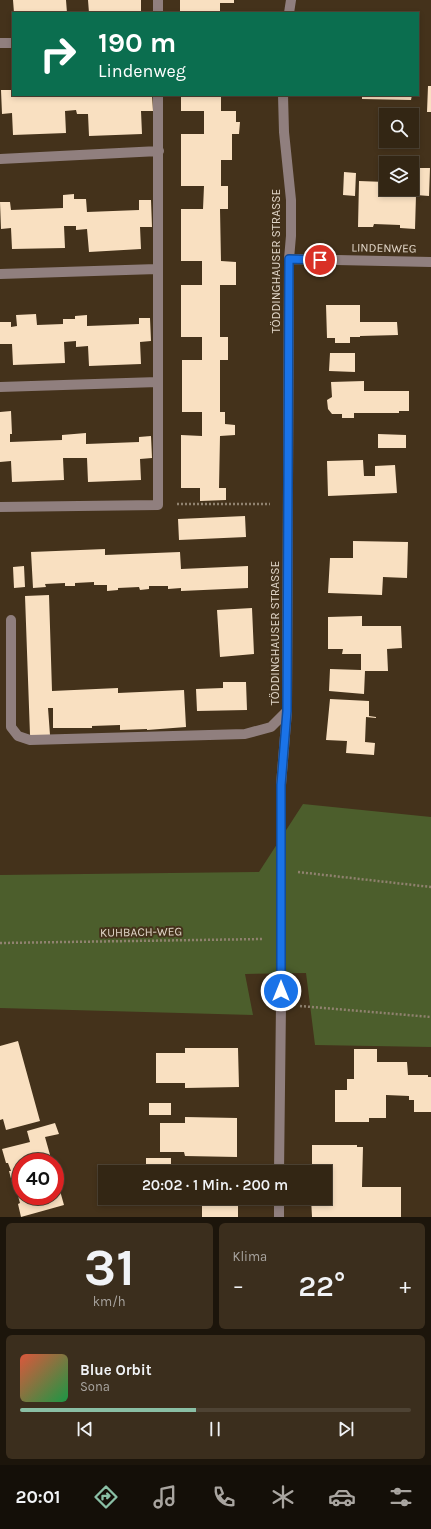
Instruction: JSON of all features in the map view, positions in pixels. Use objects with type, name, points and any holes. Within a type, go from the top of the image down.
[{"type":"street","points":[[158,0],[158,12]]},
{"type":"street","points":[[289,12],[291,0]]},
{"type":"street","points":[[0,43],[12,43]]},
{"type":"street","points":[[0,507],[158,504],[158,96]]},
{"type":"street","name":"TÖDDINGHAUSER STRASSE","points":[[279,1165],[282,870],[281,785],[287,711],[289,259],[292,200],[284,132],[283,96]]},
{"type":"street","points":[[0,159],[159,151]]},
{"type":"street","name":"LINDENWEG","points":[[289,259],[431,262]]},
{"type":"street","points":[[0,274],[157,269]]},
{"type":"street","points":[[0,388],[158,382]]},
{"type":"street","points":[[11,620],[11,726],[18,736],[30,740],[245,734],[271,727],[287,711]]},
{"type":"street","points":[[279,1205],[279,1217]]},
{"type":"path","points":[[158,504],[289,504]]},
{"type":"path","points":[[282,870],[431,887]]},
{"type":"path","name":"KUHBACH-WEG","points":[[0,943],[281,939]]},
{"type":"path","points":[[281,1004],[431,1017]]},
{"type":"green space","points":[[303,804],[431,817],[431,1047],[315,1045],[306,973],[245,974],[253,1015],[0,1008],[0,875],[259,872]]},
{"type":"building","points":[[13,0],[66,0],[67,12],[14,12]]},
{"type":"building","points":[[88,0],[141,0],[141,12],[89,12]]},
{"type":"building","points":[[180,0],[234,0],[234,3],[220,3],[220,12],[180,12]]},
{"type":"building","points":[[428,86],[431,86],[431,112],[427,112]]},
{"type":"building","points":[[1,90],[11,90],[12,96],[152,96],[153,111],[141,111],[142,134],[89,136],[88,114],[77,114],[76,110],[65,111],[66,133],[13,135],[12,113],[2,114]]},
{"type":"building","points":[[181,96],[221,96],[221,111],[236,111],[236,122],[240,122],[239,134],[232,134],[232,160],[221,160],[221,186],[228,186],[228,209],[220,209],[221,261],[236,262],[236,285],[220,285],[220,337],[228,337],[228,360],[220,360],[220,412],[225,412],[225,424],[235,425],[235,435],[220,436],[219,488],[226,488],[226,500],[200,501],[200,488],[181,488],[181,435],[202,436],[202,412],[182,412],[182,360],[202,360],[202,337],[181,337],[181,285],[202,285],[202,261],[181,261],[181,209],[203,209],[204,186],[181,186],[181,134],[204,134],[204,111],[181,111]]},
{"type":"building","points":[[362,96],[412,96],[411,100],[362,99]]},
{"type":"building","points":[[419,168],[430,168],[429,196],[419,195]]},
{"type":"building","points":[[344,172],[356,173],[355,196],[343,195]]},
{"type":"building","points":[[359,181],[379,182],[379,196],[416,196],[415,229],[400,228],[400,225],[374,224],[373,227],[358,227]]},
{"type":"building","points":[[74,194],[74,199],[86,199],[87,212],[139,210],[139,200],[151,200],[152,227],[140,227],[141,249],[89,252],[87,229],[76,230],[76,226],[64,226],[65,248],[12,249],[11,228],[1,229],[0,202],[10,202],[11,210],[63,208],[63,195]]},
{"type":"building","points":[[326,305],[360,305],[360,322],[397,322],[398,335],[350,337],[350,343],[335,343],[335,338],[327,338]]},
{"type":"building","points":[[36,314],[37,325],[63,324],[63,319],[75,319],[75,316],[87,315],[87,326],[139,324],[139,318],[150,318],[151,341],[140,342],[141,364],[89,366],[88,346],[76,347],[76,341],[64,342],[65,363],[13,365],[12,344],[0,344],[0,322],[11,322],[11,327],[17,326],[16,315]]},
{"type":"building","points":[[330,353],[355,353],[355,372],[329,371]]},
{"type":"building","points":[[364,381],[364,391],[409,391],[409,411],[399,411],[399,413],[354,413],[354,418],[342,418],[342,414],[332,414],[328,409],[327,400],[332,397],[331,382]]},
{"type":"building","points":[[11,411],[12,434],[10,434],[10,442],[62,440],[62,435],[86,433],[86,444],[139,442],[139,437],[151,436],[152,458],[140,459],[141,480],[88,482],[87,458],[63,458],[64,480],[12,482],[11,461],[0,462],[0,412]]},
{"type":"building","points":[[378,434],[406,435],[406,448],[378,448]]},
{"type":"building","points":[[363,460],[364,476],[375,476],[375,466],[395,465],[397,493],[328,496],[327,461]]},
{"type":"building","points":[[245,516],[246,537],[179,540],[178,519]]},
{"type":"building","points":[[353,541],[408,542],[407,578],[383,577],[382,595],[328,593],[330,558],[353,558]]},
{"type":"building","points":[[105,549],[105,555],[180,552],[181,569],[248,566],[248,588],[181,591],[181,588],[168,589],[168,586],[149,586],[149,589],[140,590],[139,587],[118,588],[118,590],[107,591],[107,585],[94,585],[94,582],[75,583],[75,586],[65,586],[65,583],[45,584],[46,587],[33,588],[31,552]]},
{"type":"building","points":[[24,566],[25,587],[14,588],[13,567]]},
{"type":"building","points":[[49,595],[52,691],[118,688],[118,693],[184,690],[186,727],[147,730],[120,730],[120,725],[92,726],[92,728],[53,728],[53,708],[48,708],[50,735],[30,735],[25,596]]},
{"type":"building","points":[[252,608],[254,654],[220,657],[217,610]]},
{"type":"building","points":[[362,616],[362,626],[401,626],[402,648],[387,649],[388,671],[365,671],[364,694],[329,691],[330,669],[361,670],[361,654],[342,654],[343,649],[328,649],[328,617]]},
{"type":"building","points":[[223,682],[246,682],[247,710],[197,711],[196,689],[223,688]]},
{"type":"building","points":[[330,699],[369,701],[369,716],[376,718],[366,717],[365,742],[375,743],[374,755],[346,753],[347,741],[326,740]]},
{"type":"building","points":[[18,1041],[40,1121],[6,1130],[3,1119],[0,1120],[0,1046]]},
{"type":"building","points":[[185,1048],[238,1048],[239,1087],[185,1088],[185,1083],[156,1083],[156,1053],[185,1053]]},
{"type":"building","points":[[354,1049],[377,1049],[377,1062],[407,1062],[408,1075],[428,1075],[428,1077],[431,1077],[431,1112],[414,1112],[414,1100],[409,1100],[409,1096],[386,1095],[386,1118],[369,1118],[369,1122],[335,1122],[335,1090],[347,1090],[347,1079],[354,1079]]},
{"type":"building","points":[[149,1103],[171,1103],[171,1115],[149,1115]]},
{"type":"building","points":[[185,1117],[237,1118],[237,1157],[185,1156],[184,1152],[160,1152],[160,1123],[185,1123]]},
{"type":"building","points":[[55,1123],[59,1134],[45,1137],[49,1153],[12,1153],[12,1182],[9,1171],[11,1171],[8,1163],[6,1163],[2,1149],[30,1142],[27,1131]]},
{"type":"building","points":[[312,1145],[357,1145],[357,1147],[363,1147],[362,1187],[401,1187],[401,1217],[312,1217],[311,1205],[332,1205],[332,1165],[312,1165]]},
{"type":"building","points":[[146,1158],[171,1158],[171,1165],[146,1165]]},
{"type":"building","points":[[18,1205],[64,1205],[21,1217]]},
{"type":"building","points":[[202,1205],[238,1205],[238,1217],[202,1217]]},
{"type":"route","points":[[281,991],[281,785],[287,711],[289,259],[320,260]]}]
